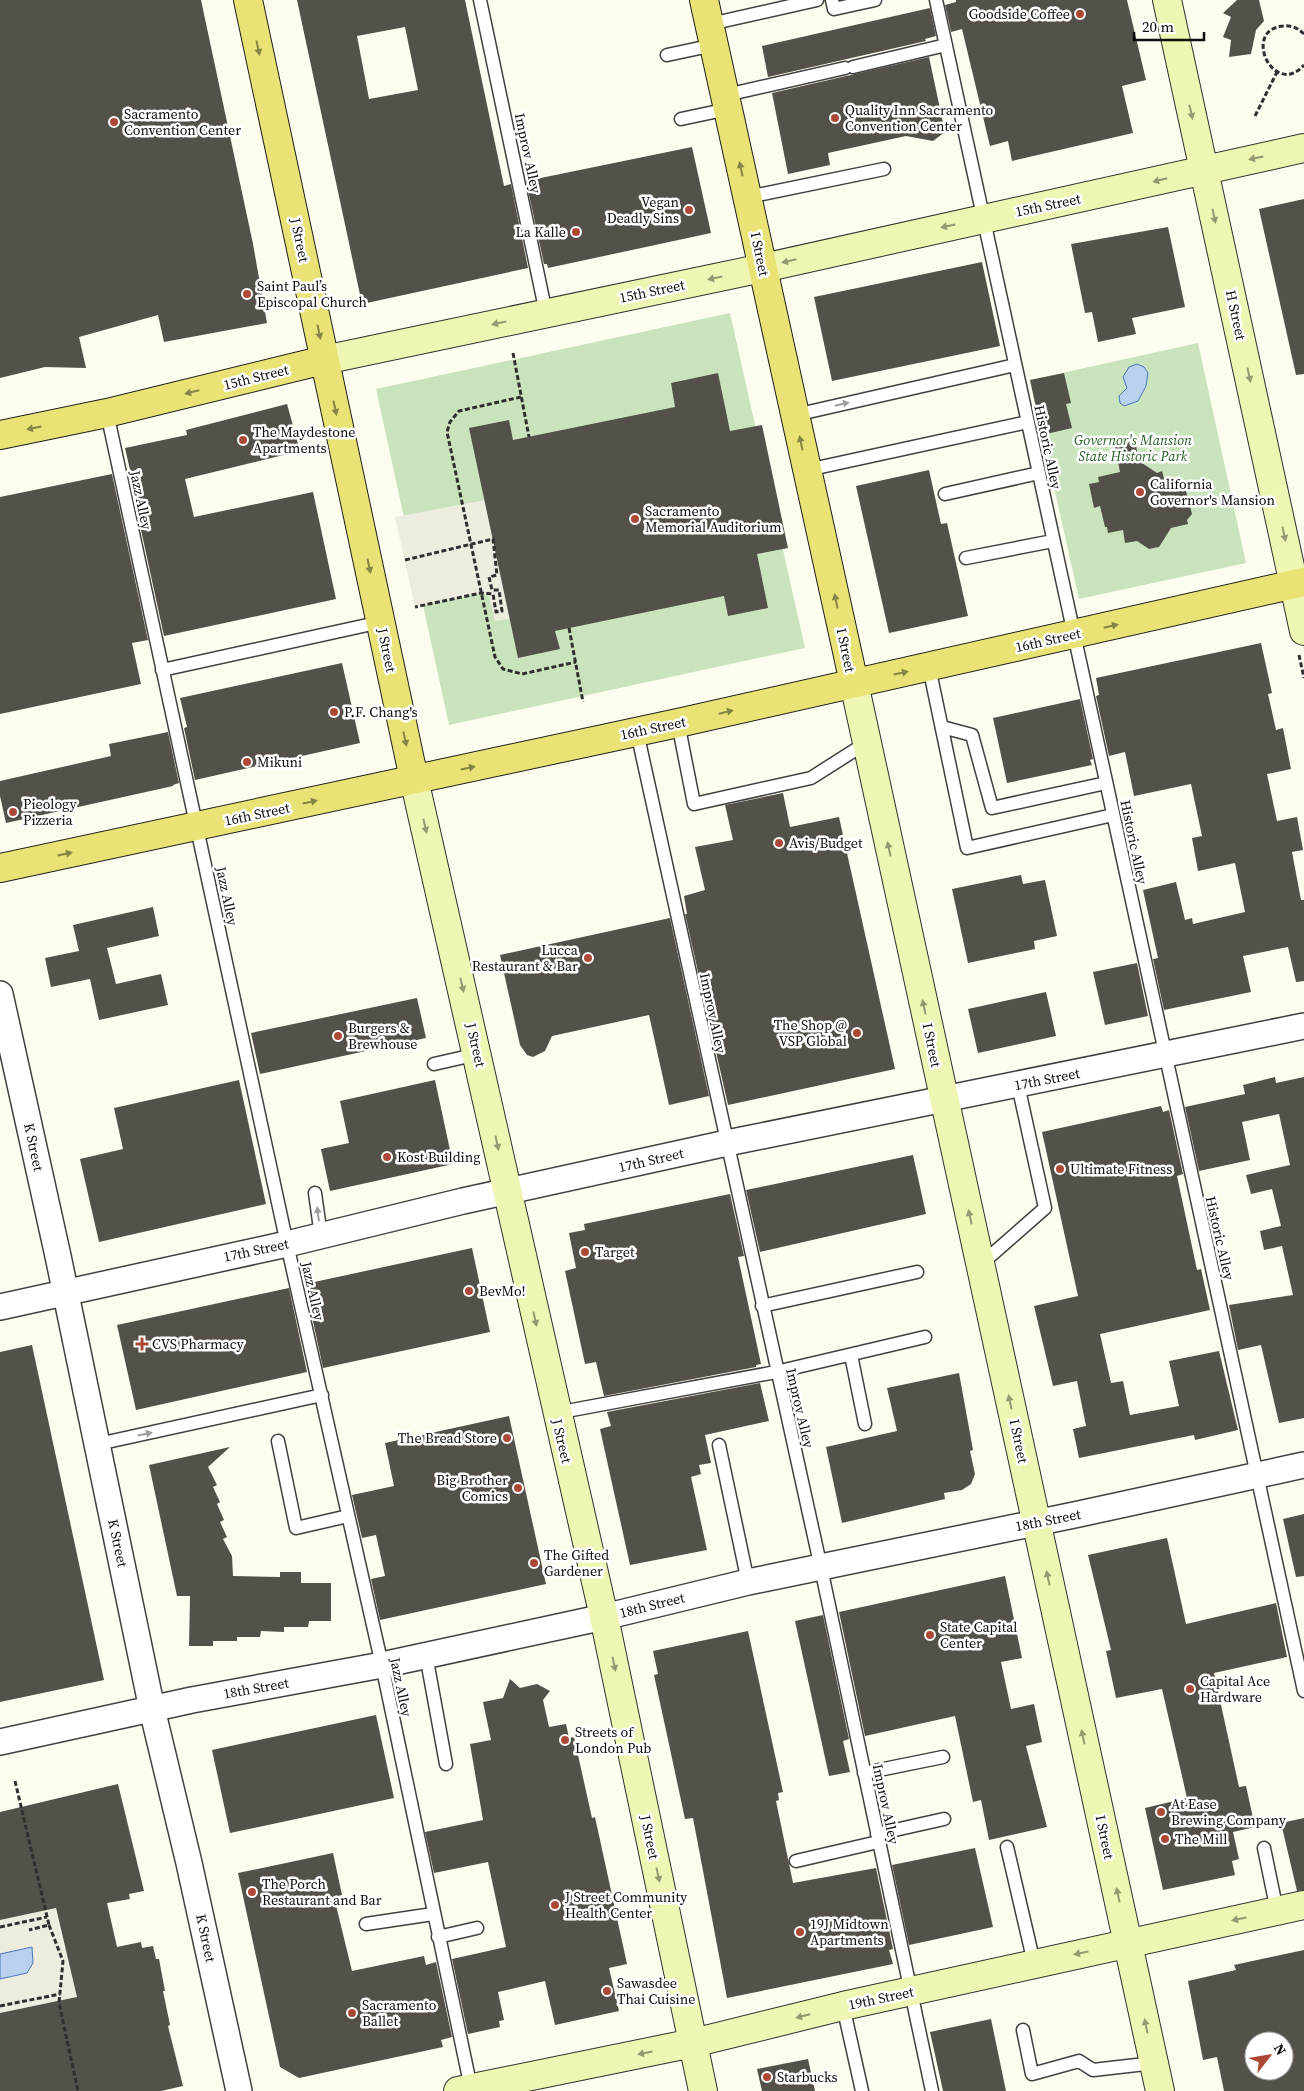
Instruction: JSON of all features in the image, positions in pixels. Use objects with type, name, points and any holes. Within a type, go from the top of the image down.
[{"type":"main road","name":"J Street","points":[[248,0],[414,779],[478,1054],[556,1413],[604,1617],[703,2091]]},
{"type":"main road","name":"H Street","points":[[1167,0],[1299,584],[1304,631]]},
{"type":"main road","name":"I Street","points":[[710,23],[1160,2091]]},
{"type":"main road","name":"15th Street","points":[[0,435],[107,413],[324,360],[763,268],[1304,148]]},
{"type":"main road","name":"16th Street","points":[[0,868],[637,732],[1299,584]]},
{"type":"main road","name":"19th Street","points":[[465,2090],[693,2043],[843,2006],[1304,1905]]},
{"type":"street","name":"K Street","points":[[0,994],[66,1292],[152,1709],[239,2091]]},
{"type":"street","name":"17th Street","points":[[0,1307],[287,1244],[727,1143],[1304,1026]]},
{"type":"street","name":"18th Street","points":[[0,1742],[152,1709],[382,1665],[604,1617],[748,1582],[1304,1465]]},
{"type":"lane","name":"Improv Alley","points":[[480,0],[546,313]]},
{"type":"lane","points":[[667,55],[710,23],[817,0]]},
{"type":"lane","points":[[832,0],[834,9],[874,0]]},
{"type":"lane","name":"Historic Alley","points":[[936,0],[1075,634],[1164,1055],[1258,1475],[1304,1691]]},
{"type":"lane","points":[[681,119],[727,102],[849,67],[946,45]]},
{"type":"lane","points":[[748,197],[884,169]]},
{"type":"lane","points":[[795,414],[1015,365]]},
{"type":"lane","name":"Jazz Alley","points":[[107,413],[197,827],[262,1100],[287,1244],[382,1665],[434,1914],[465,2090]]},
{"type":"lane","points":[[807,470],[1028,422]]},
{"type":"lane","points":[[945,494],[1039,473]]},
{"type":"lane","points":[[966,558],[1054,541]]},
{"type":"lane","points":[[162,670],[381,622]]},
{"type":"lane","points":[[929,667],[967,848],[1113,815]]},
{"type":"lane","points":[[678,723],[694,804],[811,778],[866,743]]},
{"type":"lane","points":[[942,727],[972,735],[992,808],[1106,783]]},
{"type":"lane","name":"Improv Alley","points":[[637,732],[776,1372],[821,1568],[932,2091]]},
{"type":"lane","points":[[434,1064],[478,1054]]},
{"type":"lane","points":[[980,1265],[1045,1208],[1018,1084]]},
{"type":"lane","points":[[315,1193],[321,1236]]},
{"type":"lane","points":[[762,1306],[917,1272]]},
{"type":"lane","points":[[556,1413],[776,1372],[925,1337]]},
{"type":"lane","points":[[851,1355],[865,1424]]},
{"type":"lane","points":[[98,1444],[322,1395]]},
{"type":"lane","points":[[278,1441],[296,1528],[348,1516]]},
{"type":"lane","points":[[719,1445],[748,1582]]},
{"type":"lane","points":[[426,1655],[446,1764]]},
{"type":"lane","points":[[864,1773],[943,1757]]},
{"type":"lane","points":[[796,1861],[944,1819]]},
{"type":"lane","points":[[1006,1847],[1034,1963]]},
{"type":"lane","points":[[1264,1848],[1277,1911]]},
{"type":"lane","points":[[366,1924],[434,1914]]},
{"type":"lane","points":[[438,1937],[477,1928]]},
{"type":"lane","points":[[843,2006],[862,2091]]},
{"type":"lane","points":[[1023,2030],[1032,2074],[1079,2062],[1093,2070],[1154,2063]]},
{"type":"path","points":[[1304,34],[1294,27],[1285,26],[1272,30],[1266,37],[1263,54],[1267,64],[1277,72],[1294,72],[1304,65]]},
{"type":"path","points":[[1255,116],[1277,72]]},
{"type":"path","points":[[513,352],[528,437]]},
{"type":"path","points":[[521,397],[459,411],[450,422],[448,432],[494,657],[503,670],[522,674],[576,662]]},
{"type":"path","points":[[405,560],[493,539],[497,575],[489,577],[492,590],[499,590],[502,611],[496,612],[493,594],[481,593],[415,607]]},
{"type":"path","points":[[569,628],[583,702]]},
{"type":"path","points":[[15,1781],[49,1925],[62,1961],[59,2003],[78,2091]]},
{"type":"path","points":[[0,1927],[47,1917]]},
{"type":"path","points":[[29,1930],[49,1925]]},
{"type":"path","points":[[0,2006],[60,1994]]},
{"type":"green space","points":[[730,313],[805,648],[449,725],[376,389]]},
{"type":"green space","name":"Governor's Mansion State Historic Park","points":[[1198,343],[1246,563],[1079,599],[1030,380]]},
{"type":"shaded area","points":[[485,500],[510,619],[495,621],[489,596],[481,593],[415,607],[395,517]]},
{"type":"shaded area","points":[[12,1810],[45,1860],[64,1948],[86,1943],[84,2025],[0,2013],[0,1920],[34,1913]]},
{"type":"water","points":[[1137,364],[1144,367],[1148,373],[1146,386],[1138,401],[1124,406],[1120,403],[1119,396],[1127,388],[1123,377],[1129,367]]},
{"type":"water","points":[[32,1947],[33,1963],[27,1973],[0,1979],[0,1954]]},
{"type":"building","name":"Sacramento Convention Center","points":[[0,0],[201,0],[253,244],[267,323],[164,342],[158,315],[79,337],[86,368],[45,367],[0,378]]},
{"type":"building","points":[[297,0],[465,0],[504,186],[511,184],[528,268],[362,304]],"holes":[[[405,27],[418,90],[369,99],[357,36]]]},
{"type":"building","points":[[956,0],[1127,0],[1146,80],[1122,86],[1133,133],[1012,161],[1008,141],[990,146],[962,29],[951,32],[945,5],[956,2]]},
{"type":"building","points":[[1237,0],[1259,0],[1264,21],[1256,30],[1251,54],[1229,57],[1231,40],[1223,37],[1231,17],[1223,13]]},
{"type":"building","points":[[930,8],[936,36],[925,39],[926,41],[768,77],[762,46]]},
{"type":"building","name":"Quality Inn Sacramento Convention Center","points":[[929,57],[945,132],[933,141],[906,136],[828,153],[830,165],[788,174],[772,93]]},
{"type":"building","points":[[692,147],[711,233],[548,268],[547,264],[544,264],[526,181]]},
{"type":"building","points":[[1304,199],[1304,374],[1296,375],[1259,209]]},
{"type":"building","points":[[1168,227],[1185,307],[1132,318],[1136,334],[1098,342],[1092,312],[1085,313],[1071,244]]},
{"type":"building","points":[[982,262],[1000,346],[832,381],[814,297]]},
{"type":"building","name":"Sacramento Memorial Auditorium","points":[[718,373],[730,431],[762,425],[788,548],[757,554],[768,608],[728,616],[724,596],[555,631],[560,649],[518,658],[469,428],[509,420],[513,440],[675,407],[671,383]]},
{"type":"building","points":[[1064,373],[1071,403],[1066,404],[1072,428],[1042,435],[1030,380]]},
{"type":"building","points":[[287,404],[300,451],[185,479],[194,517],[313,492],[336,599],[164,636],[128,470],[130,470],[125,448],[187,435],[186,430]]},
{"type":"building","name":"California Governor's Mansion","points":[[1135,441],[1139,461],[1157,473],[1162,471],[1165,482],[1177,478],[1183,480],[1192,514],[1187,520],[1188,524],[1171,528],[1159,547],[1149,549],[1137,541],[1125,543],[1123,530],[1108,533],[1100,506],[1094,508],[1089,484],[1099,482],[1098,477],[1120,472],[1115,446]]},
{"type":"building","points":[[929,470],[941,524],[947,523],[968,616],[889,633],[856,486]]},
{"type":"building","points":[[112,474],[148,640],[132,643],[141,684],[0,714],[0,497]]},
{"type":"building","points":[[1261,643],[1272,693],[1268,694],[1276,730],[1283,728],[1291,769],[1267,774],[1277,821],[1297,817],[1303,850],[1292,852],[1301,900],[1304,900],[1304,981],[1296,982],[1288,947],[1243,956],[1251,992],[1164,1010],[1153,959],[1158,958],[1143,890],[1176,882],[1185,920],[1192,918],[1193,924],[1245,912],[1235,863],[1198,871],[1192,838],[1202,836],[1191,784],[1134,796],[1125,752],[1109,756],[1096,696],[1099,695],[1096,678]]},
{"type":"building","points":[[342,663],[360,743],[195,780],[184,728],[187,727],[180,698]]},
{"type":"building","points":[[1080,699],[1093,759],[1090,760],[1092,765],[1007,783],[993,718]]},
{"type":"building","points":[[168,732],[179,783],[173,786],[6,823],[0,796],[0,781],[111,756],[109,744]]},
{"type":"building","points":[[783,793],[790,827],[839,817],[895,1069],[728,1105],[685,914],[687,914],[684,896],[705,890],[695,847],[733,840],[725,805]]},
{"type":"building","points":[[1021,875],[1023,884],[1045,880],[1057,936],[1034,941],[1035,949],[968,963],[952,889]]},
{"type":"building","points":[[153,907],[159,936],[107,948],[116,984],[161,974],[168,1005],[99,1020],[90,979],[51,987],[45,958],[79,951],[73,925]]},
{"type":"building","points":[[670,918],[709,1096],[669,1105],[649,1015],[552,1036],[545,1051],[533,1057],[527,1055],[520,1045],[500,955]]},
{"type":"building","points":[[1137,963],[1148,1016],[1105,1025],[1093,972]]},
{"type":"building","points":[[1046,992],[1056,1036],[978,1053],[968,1009]]},
{"type":"building","name":"Burgers & Brewhouse","points":[[417,998],[426,1038],[260,1074],[251,1033]]},
{"type":"building","points":[[1275,1077],[1276,1083],[1304,1077],[1304,1418],[1279,1423],[1261,1345],[1238,1350],[1229,1305],[1293,1295],[1282,1246],[1264,1250],[1260,1231],[1281,1226],[1272,1189],[1251,1194],[1246,1175],[1290,1165],[1279,1114],[1242,1122],[1250,1160],[1199,1171],[1185,1107],[1245,1094],[1243,1085]]},
{"type":"building","points":[[239,1080],[266,1204],[99,1242],[80,1159],[123,1149],[114,1108]]},
{"type":"building","points":[[435,1080],[453,1164],[330,1191],[321,1149],[349,1143],[340,1101]]},
{"type":"building","points":[[1161,1106],[1163,1112],[1169,1110],[1183,1174],[1177,1176],[1197,1270],[1201,1269],[1210,1310],[1100,1334],[1111,1383],[1123,1381],[1130,1415],[1179,1406],[1169,1361],[1219,1351],[1238,1430],[1195,1440],[1194,1435],[1079,1458],[1073,1429],[1086,1426],[1077,1381],[1053,1386],[1034,1306],[1078,1296],[1042,1132]]},
{"type":"building","points":[[913,1155],[926,1214],[760,1252],[746,1190]]},
{"type":"building","points":[[730,1194],[744,1256],[738,1257],[761,1364],[756,1365],[756,1367],[604,1396],[596,1362],[585,1364],[565,1271],[576,1268],[569,1233],[585,1230],[584,1224]]},
{"type":"building","points":[[472,1248],[490,1332],[323,1368],[305,1284]]},
{"type":"building","points":[[289,1288],[307,1372],[136,1410],[117,1325]]},
{"type":"building","points":[[32,1345],[104,1680],[0,1702],[0,1352]]},
{"type":"building","points":[[959,1373],[973,1450],[970,1451],[975,1474],[971,1484],[962,1490],[944,1493],[945,1499],[842,1523],[826,1447],[897,1431],[887,1388]]},
{"type":"building","points":[[760,1383],[769,1421],[705,1435],[711,1463],[699,1465],[701,1474],[691,1477],[707,1550],[630,1565],[600,1429],[611,1426],[607,1412]]},
{"type":"building","points":[[509,1416],[546,1584],[380,1620],[371,1579],[385,1576],[376,1535],[362,1538],[352,1495],[394,1486],[385,1443]]},
{"type":"building","points":[[230,1447],[208,1467],[217,1485],[213,1487],[220,1502],[217,1504],[224,1520],[220,1522],[227,1537],[223,1539],[232,1556],[233,1576],[280,1577],[280,1572],[301,1572],[301,1583],[331,1583],[331,1621],[309,1621],[308,1627],[284,1627],[284,1632],[261,1631],[260,1637],[237,1637],[237,1641],[213,1641],[213,1646],[189,1646],[190,1596],[177,1596],[149,1465]]},
{"type":"building","points":[[1304,1514],[1304,1576],[1296,1577],[1283,1519]]},
{"type":"building","points":[[1167,1538],[1186,1624],[1276,1603],[1287,1657],[1214,1673],[1239,1787],[1246,1786],[1255,1827],[1233,1832],[1239,1859],[1232,1861],[1235,1875],[1163,1890],[1145,1808],[1187,1798],[1162,1689],[1116,1698],[1106,1651],[1111,1650],[1088,1555]]},
{"type":"building","points":[[1005,1576],[1022,1658],[1001,1662],[1011,1709],[1034,1704],[1042,1742],[1026,1746],[1047,1827],[989,1840],[981,1800],[973,1802],[955,1716],[865,1736],[839,1612]]},
{"type":"building","points":[[823,1615],[849,1739],[843,1741],[850,1772],[829,1776],[795,1621]]},
{"type":"building","points":[[748,1631],[783,1792],[778,1793],[779,1800],[776,1801],[793,1883],[876,1868],[893,1949],[889,1950],[893,1964],[727,1998],[693,1818],[685,1819],[654,1675],[658,1674],[653,1651]]},
{"type":"building","points":[[510,1679],[520,1688],[537,1684],[550,1691],[543,1700],[549,1727],[566,1724],[569,1738],[574,1737],[592,1818],[595,1817],[627,1964],[609,1968],[619,2011],[555,2025],[545,1981],[498,1992],[504,2020],[499,2021],[500,2027],[468,2034],[452,1959],[506,1947],[488,1862],[434,1873],[425,1832],[483,1820],[470,1744],[491,1740],[483,1702],[503,1698]]},
{"type":"building","points":[[376,1715],[394,1798],[230,1833],[212,1750]]},
{"type":"building","points":[[118,1784],[144,1891],[129,1894],[130,1899],[107,1903],[117,1947],[141,1942],[142,1948],[153,1946],[156,1959],[159,1959],[170,2025],[168,2026],[183,2086],[161,2091],[0,2091],[0,2013],[77,1997],[56,1908],[0,1920],[0,1812]]},
{"type":"building","points":[[1304,1818],[1304,1890],[1297,1891],[1281,1823]]},
{"type":"building","points":[[975,1848],[993,1927],[909,1945],[892,1865]]},
{"type":"building","points":[[333,1853],[342,1895],[334,1897],[352,1971],[424,1956],[426,1965],[436,1962],[452,2037],[441,2040],[443,2047],[299,2078],[280,2067],[238,1873]]},
{"type":"building","points":[[1304,1950],[1304,2091],[1224,2091],[1217,2057],[1203,2060],[1188,1981],[1236,1970],[1234,1965]]},
{"type":"building","points":[[991,2019],[1006,2091],[943,2091],[930,2032]]},
{"type":"building","points":[[808,2059],[815,2091],[762,2091],[757,2069]]},
{"type":"place","name":"Goodside Coffee","points":[[1080,14]]},
{"type":"place","name":"Quality Inn Sacramento Convention Center","points":[[835,118]]},
{"type":"place","name":"Sacramento Convention Center","points":[[114,122]]},
{"type":"place","name":"Vegan Deadly Sins","points":[[689,210]]},
{"type":"place","name":"La Kalle","points":[[576,232]]},
{"type":"place","name":"Saint Paul’s Episcopal Church","points":[[247,294]]},
{"type":"place","name":"The Maydestone Apartments","points":[[243,440]]},
{"type":"place","name":"California Governor's Mansion","points":[[1140,492]]},
{"type":"place","name":"Sacramento Memorial Auditorium","points":[[635,519]]},
{"type":"place","name":"P.F. Chang's","points":[[334,712]]},
{"type":"place","name":"Mikuni","points":[[247,762]]},
{"type":"place","name":"Pieology Pizzeria","points":[[13,812]]},
{"type":"place","name":"Avis/Budget","points":[[779,843]]},
{"type":"place","name":"Lucca Restaurant & Bar","points":[[588,958]]},
{"type":"place","name":"The Shop @ VSP Global","points":[[857,1033]]},
{"type":"place","name":"Burgers & Brewhouse","points":[[338,1036]]},
{"type":"place","name":"Kost Building","points":[[387,1157]]},
{"type":"place","name":"Ultimate Fitness","points":[[1060,1169]]},
{"type":"place","name":"Target","points":[[585,1252]]},
{"type":"place","name":"BevMo!","points":[[469,1291]]},
{"type":"place","name":"CVS Pharmacy","points":[[142,1344]]},
{"type":"place","name":"The Bread Store","points":[[507,1438]]},
{"type":"place","name":"Big Brother Comics","points":[[518,1488]]},
{"type":"place","name":"The Gifted Gardener","points":[[534,1563]]},
{"type":"place","name":"State Capital Center","points":[[930,1635]]},
{"type":"place","name":"Capital Ace Hardware","points":[[1190,1689]]},
{"type":"place","name":"Streets of London Pub","points":[[565,1740]]},
{"type":"place","name":"At Ease Brewing Company","points":[[1161,1812]]},
{"type":"place","name":"The Mill","points":[[1165,1839]]},
{"type":"place","name":"The Porch Restaurant and Bar","points":[[252,1892]]},
{"type":"place","name":"J Street Community Health Center","points":[[555,1905]]},
{"type":"place","name":"19J Midtown Apartments","points":[[800,1932]]},
{"type":"place","name":"Sawasdee Thai Cuisine","points":[[607,1991]]},
{"type":"place","name":"Sacramento Ballet","points":[[352,2013]]},
{"type":"place","name":"Starbucks","points":[[767,2077]]}]
